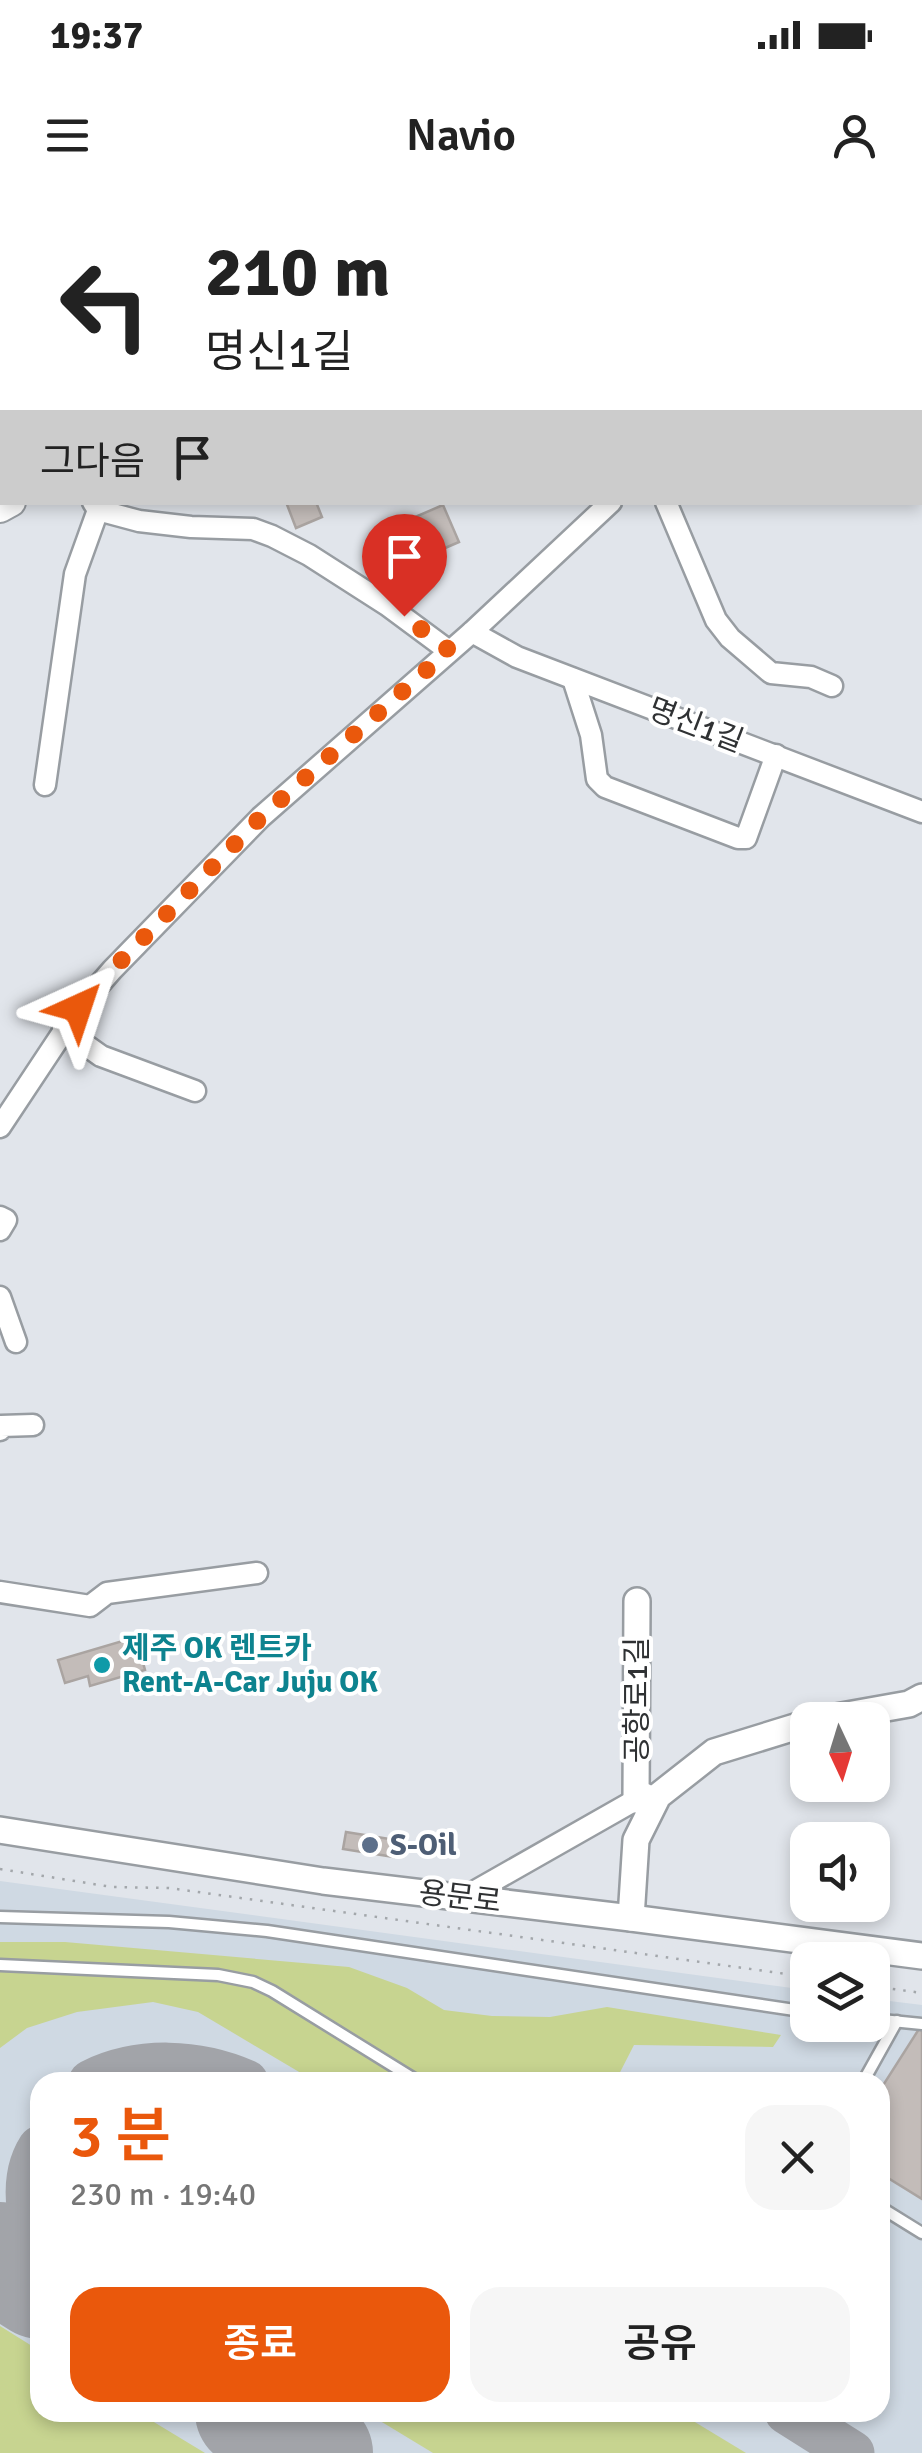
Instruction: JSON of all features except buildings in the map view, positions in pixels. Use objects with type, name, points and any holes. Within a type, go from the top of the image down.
[{"type":"street","points":[[0,1127],[78,1008],[261,817],[472,632],[608,505]]},
{"type":"street","points":[[667,505],[716,620],[730,638],[771,673],[811,677],[832,686]]},
{"type":"street","points":[[45,785],[75,574],[96,506],[139,521],[252,529],[272,536],[356,585],[449,650]]},
{"type":"street","name":"명신1길","points":[[472,632],[517,657],[922,812]]},
{"type":"street","points":[[574,679],[591,735],[597,779],[604,787],[738,838],[746,838],[776,754]]},
{"type":"street","points":[[64,1029],[101,1056],[196,1091]]},
{"type":"street","points":[[0,1216],[6,1220],[0,1230]]},
{"type":"street","points":[[0,1297],[16,1342]]},
{"type":"street","points":[[0,1430],[1,1426],[33,1425]]},
{"type":"street","points":[[0,1592],[90,1606],[108,1593],[257,1573]]},
{"type":"street","name":"공항로1길","points":[[636,1800],[637,1600]]},
{"type":"street","points":[[890,1708],[918,1703]]},
{"type":"street","name":"공항로1길","points":[[631,1918],[636,1840],[658,1796],[714,1752],[790,1729]]},
{"type":"street","points":[[463,1898],[700,1764]]},
{"type":"street","name":"용문로","points":[[0,1830],[323,1881],[922,1956]]},
{"type":"lane","points":[[0,1917],[168,1922],[267,1931],[790,2009]]},
{"type":"lane","points":[[0,1965],[194,1972],[253,1982],[403,2072]]},
{"type":"lane","points":[[890,2021],[922,2024]]},
{"type":"lane","points":[[868,2072],[897,2022]]},
{"type":"lane","points":[[890,2213],[922,2232]]},
{"type":"path","points":[[0,1869],[112,1887],[168,1888],[790,1975]]},
{"type":"path","points":[[890,1989],[922,1993]]},
{"type":"shaded area","points":[[0,1881],[790,1988],[790,2042],[890,2042],[890,2001],[922,2005],[922,2453],[0,2453]]},
{"type":"green space","points":[[0,1942],[65,1942],[349,1967],[407,1988],[444,2010],[550,2017],[607,2007],[781,2035],[773,2047],[634,2045],[620,2072],[299,2072],[198,2012],[153,2002],[77,2012],[27,2028],[0,2048]]},
{"type":"green space","points":[[0,2326],[30,2345],[30,2422],[154,2422],[205,2453],[0,2453]]},
{"type":"green space","points":[[382,2422],[695,2422],[746,2453],[433,2453]]},
{"type":"taxiway","points":[[117,2072],[168,2065],[216,2072]]},
{"type":"taxiway","points":[[30,2173],[30,2213]]},
{"type":"taxiway","points":[[803,2422],[852,2453]]},
{"type":"runway","points":[[0,2258],[30,2277]]},
{"type":"runway","points":[[267,2422],[317,2453]]},
{"type":"place","name":"제주 OK 렌트카 Rent-A-Car Juju OK","points":[[102,1665]]},
{"type":"place","name":"S-Oil","points":[[370,1845]]},
{"type":"route","points":[[78,1008],[261,817],[449,650],[404,616]]}]
